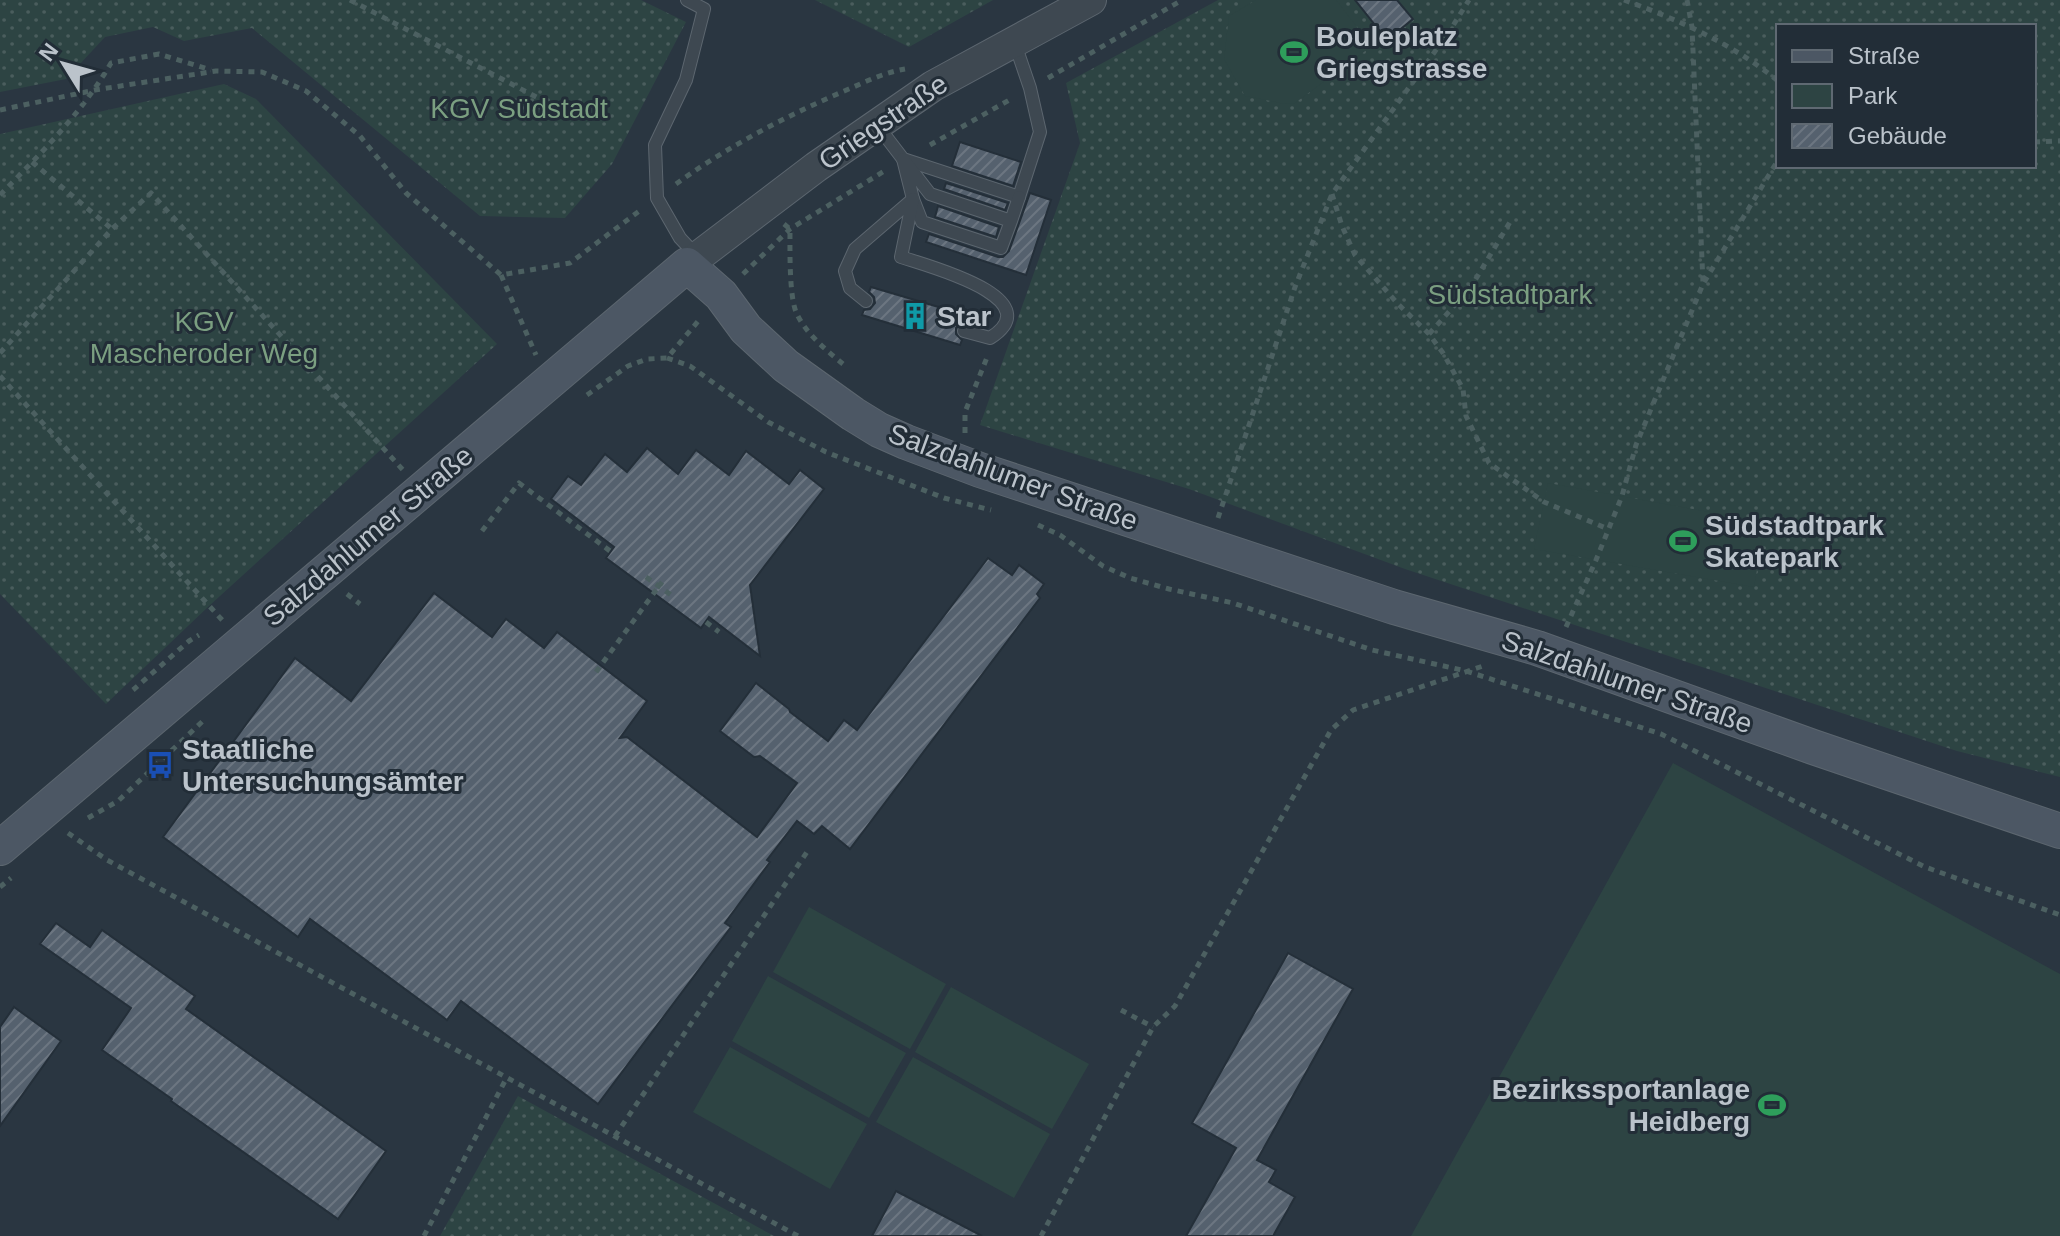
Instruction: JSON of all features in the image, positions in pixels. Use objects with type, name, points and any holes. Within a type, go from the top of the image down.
[{"type":"main road","name":"Salzdahlumer Straße","points":[[0,848],[692,261],[746,329],[786,366],[853,414],[906,442],[980,470],[1394,607],[1537,648],[2060,831]]},
{"type":"street","name":"Griegstraße","points":[[692,261],[816,167],[933,86],[1091,0]]},
{"type":"lane","points":[[687,0],[704,9],[686,80],[655,145],[657,198],[692,261]]},
{"type":"lane","points":[[903,159],[922,222],[1001,248],[1040,132],[1030,88],[1014,41]]},
{"type":"lane","points":[[877,125],[930,194],[1011,221]]},
{"type":"lane","points":[[903,159],[1019,197]]},
{"type":"lane","points":[[866,301],[850,288],[845,271],[855,249],[913,199]]},
{"type":"lane","points":[[913,199],[901,257],[984,288],[1001,300],[1006,320],[997,334],[990,338],[964,331]]},
{"type":"path","points":[[350,0],[571,115]]},
{"type":"path","points":[[667,358],[721,295],[790,229],[903,159],[1182,0]]},
{"type":"path","points":[[1209,546],[1295,287],[1332,194],[1469,0]]},
{"type":"path","points":[[1624,0],[1692,27],[1756,63],[1776,79]]},
{"type":"path","points":[[1687,0],[1692,27],[1703,284]]},
{"type":"path","points":[[0,195],[95,90],[111,63],[159,54],[216,71]]},
{"type":"path","points":[[501,275],[570,263],[711,159],[818,102],[887,72],[918,67]]},
{"type":"path","points":[[0,110],[95,90],[216,71],[262,72],[306,91],[360,136],[406,193],[501,275],[538,360]]},
{"type":"path","points":[[2036,142],[2060,141]]},
{"type":"path","points":[[32,162],[112,229]]},
{"type":"path","points":[[1041,1236],[1153,1027],[1175,1006],[1331,730],[1353,710],[1537,648],[1557,640],[1566,627],[1622,496],[1636,445],[1703,284],[1776,163]]},
{"type":"path","points":[[0,353],[112,229],[151,193],[405,473],[426,486]]},
{"type":"path","points":[[1332,194],[1355,255],[1443,353],[1463,389],[1466,416],[1489,463],[1544,502],[1608,529]]},
{"type":"path","points":[[1429,334],[1471,287],[1510,222]]},
{"type":"path","points":[[965,442],[965,412],[997,334]]},
{"type":"path","points":[[586,396],[628,366],[647,359],[667,358],[690,366],[768,422],[826,452],[944,498],[996,511]]},
{"type":"path","points":[[0,376],[243,641]]},
{"type":"path","points":[[482,531],[519,483],[610,551]]},
{"type":"path","points":[[1035,523],[1060,535],[1103,566],[1130,578],[1233,603],[1372,650],[1466,671],[1661,734],[1925,867],[2060,915]]},
{"type":"path","points":[[646,577],[660,584],[671,595]]},
{"type":"path","points":[[596,672],[660,584]]},
{"type":"path","points":[[340,589],[360,604]]},
{"type":"path","points":[[706,622],[719,632]]},
{"type":"path","points":[[85,820],[118,801],[209,715]]},
{"type":"path","points":[[56,842],[76,827]]},
{"type":"path","points":[[68,833],[107,860],[798,1236]]},
{"type":"path","points":[[615,1136],[809,849]]},
{"type":"path","points":[[1121,1010],[1153,1027]]},
{"type":"path","points":[[424,1236],[507,1077]]},
{"type":"green space","name":"KGV Südstadt","points":[[0,0],[641,0],[686,22],[612,164],[565,218],[480,216],[252,28],[184,41],[153,27],[105,37],[66,79],[0,92]]},
{"type":"green space","points":[[815,0],[993,0],[909,47]]},
{"type":"green space","name":"Südstadtpark","points":[[1218,0],[2060,0],[2060,777],[1957,751],[1405,569],[1189,489],[980,425],[1080,143],[1066,83]]},
{"type":"green space","name":"Bouleplatz Griegstrasse","points":[[1256,0],[1336,0],[1372,46],[1295,103],[1245,96],[1224,59],[1229,16]]},
{"type":"green space","name":"KGV Mascheroder Weg","points":[[224,84],[256,99],[497,344],[106,704],[0,594],[0,134]]},
{"type":"green space","name":"Südstadtpark Skatepark","points":[[1548,483],[1765,522],[1754,587],[1534,549]]},
{"type":"green space","name":"Bezirkssportanlage Heidberg","points":[[1673,763],[2060,974],[2060,1236],[1411,1236]]},
{"type":"green space","points":[[809,907],[946,984],[910,1049],[773,972]]},
{"type":"green space","points":[[768,976],[906,1053],[869,1118],[732,1041]]},
{"type":"green space","points":[[951,987],[1089,1064],[1052,1129],[915,1052]]},
{"type":"green space","points":[[730,1047],[867,1124],[830,1189],[693,1112]]},
{"type":"green space","points":[[913,1057],[1050,1134],[1014,1198],[876,1122]]},
{"type":"green space","points":[[518,1096],[774,1236],[440,1236]]},
{"type":"building","points":[[1355,0],[1397,0],[1413,19],[1387,40]]},
{"type":"building","points":[[960,142],[1021,162],[1013,186],[952,166]]},
{"type":"building","points":[[946,183],[1008,203],[1005,210],[944,189]]},
{"type":"building","points":[[1030,193],[1051,200],[1026,275],[926,242],[929,234],[1003,257],[1009,251]]},
{"type":"building","points":[[938,206],[999,227],[996,237],[935,217]]},
{"type":"building","name":"Star","points":[[871,287],[969,316],[967,322],[956,328],[956,334],[962,340],[960,345],[862,315],[875,303],[869,292]]},
{"type":"building","points":[[647,448],[678,474],[696,450],[729,475],[746,451],[789,484],[800,470],[824,489],[750,585],[760,656],[709,617],[701,628],[606,558],[614,547],[551,499],[568,476],[581,485],[605,454],[627,472]]},
{"type":"building","points":[[988,558],[1012,575],[1019,565],[1044,584],[1037,594],[1040,598],[850,849],[822,826],[814,834],[797,821],[725,923],[731,927],[598,1104],[461,1001],[447,1020],[310,919],[298,937],[163,837],[295,658],[351,701],[434,593],[492,637],[506,619],[544,648],[557,632],[647,701],[620,738],[627,737],[757,837],[797,783],[760,756],[754,757],[720,731],[756,683],[828,741],[844,720],[857,730]]},
{"type":"building","points":[[56,923],[90,947],[102,930],[195,996],[186,1009],[386,1151],[338,1219],[102,1050],[131,1008],[40,944]]},
{"type":"building","points":[[1288,953],[1353,989],[1257,1160],[1276,1170],[1269,1182],[1295,1197],[1273,1236],[1186,1236],[1236,1148],[1192,1123]]},
{"type":"building","points":[[14,1007],[61,1041],[0,1126],[0,1027]]},
{"type":"building","points":[[896,1191],[982,1236],[872,1236]]},
{"type":"place","name":"Bouleplatz Griegstrasse","points":[[1294,52]]},
{"type":"place","name":"Star","points":[[915,316]]},
{"type":"place","name":"Südstadtpark Skatepark","points":[[1683,541]]},
{"type":"place","name":"Staatliche Untersuchungsämter","points":[[160,765]]},
{"type":"place","name":"Bezirkssportanlage Heidberg","points":[[1772,1105]]}]
